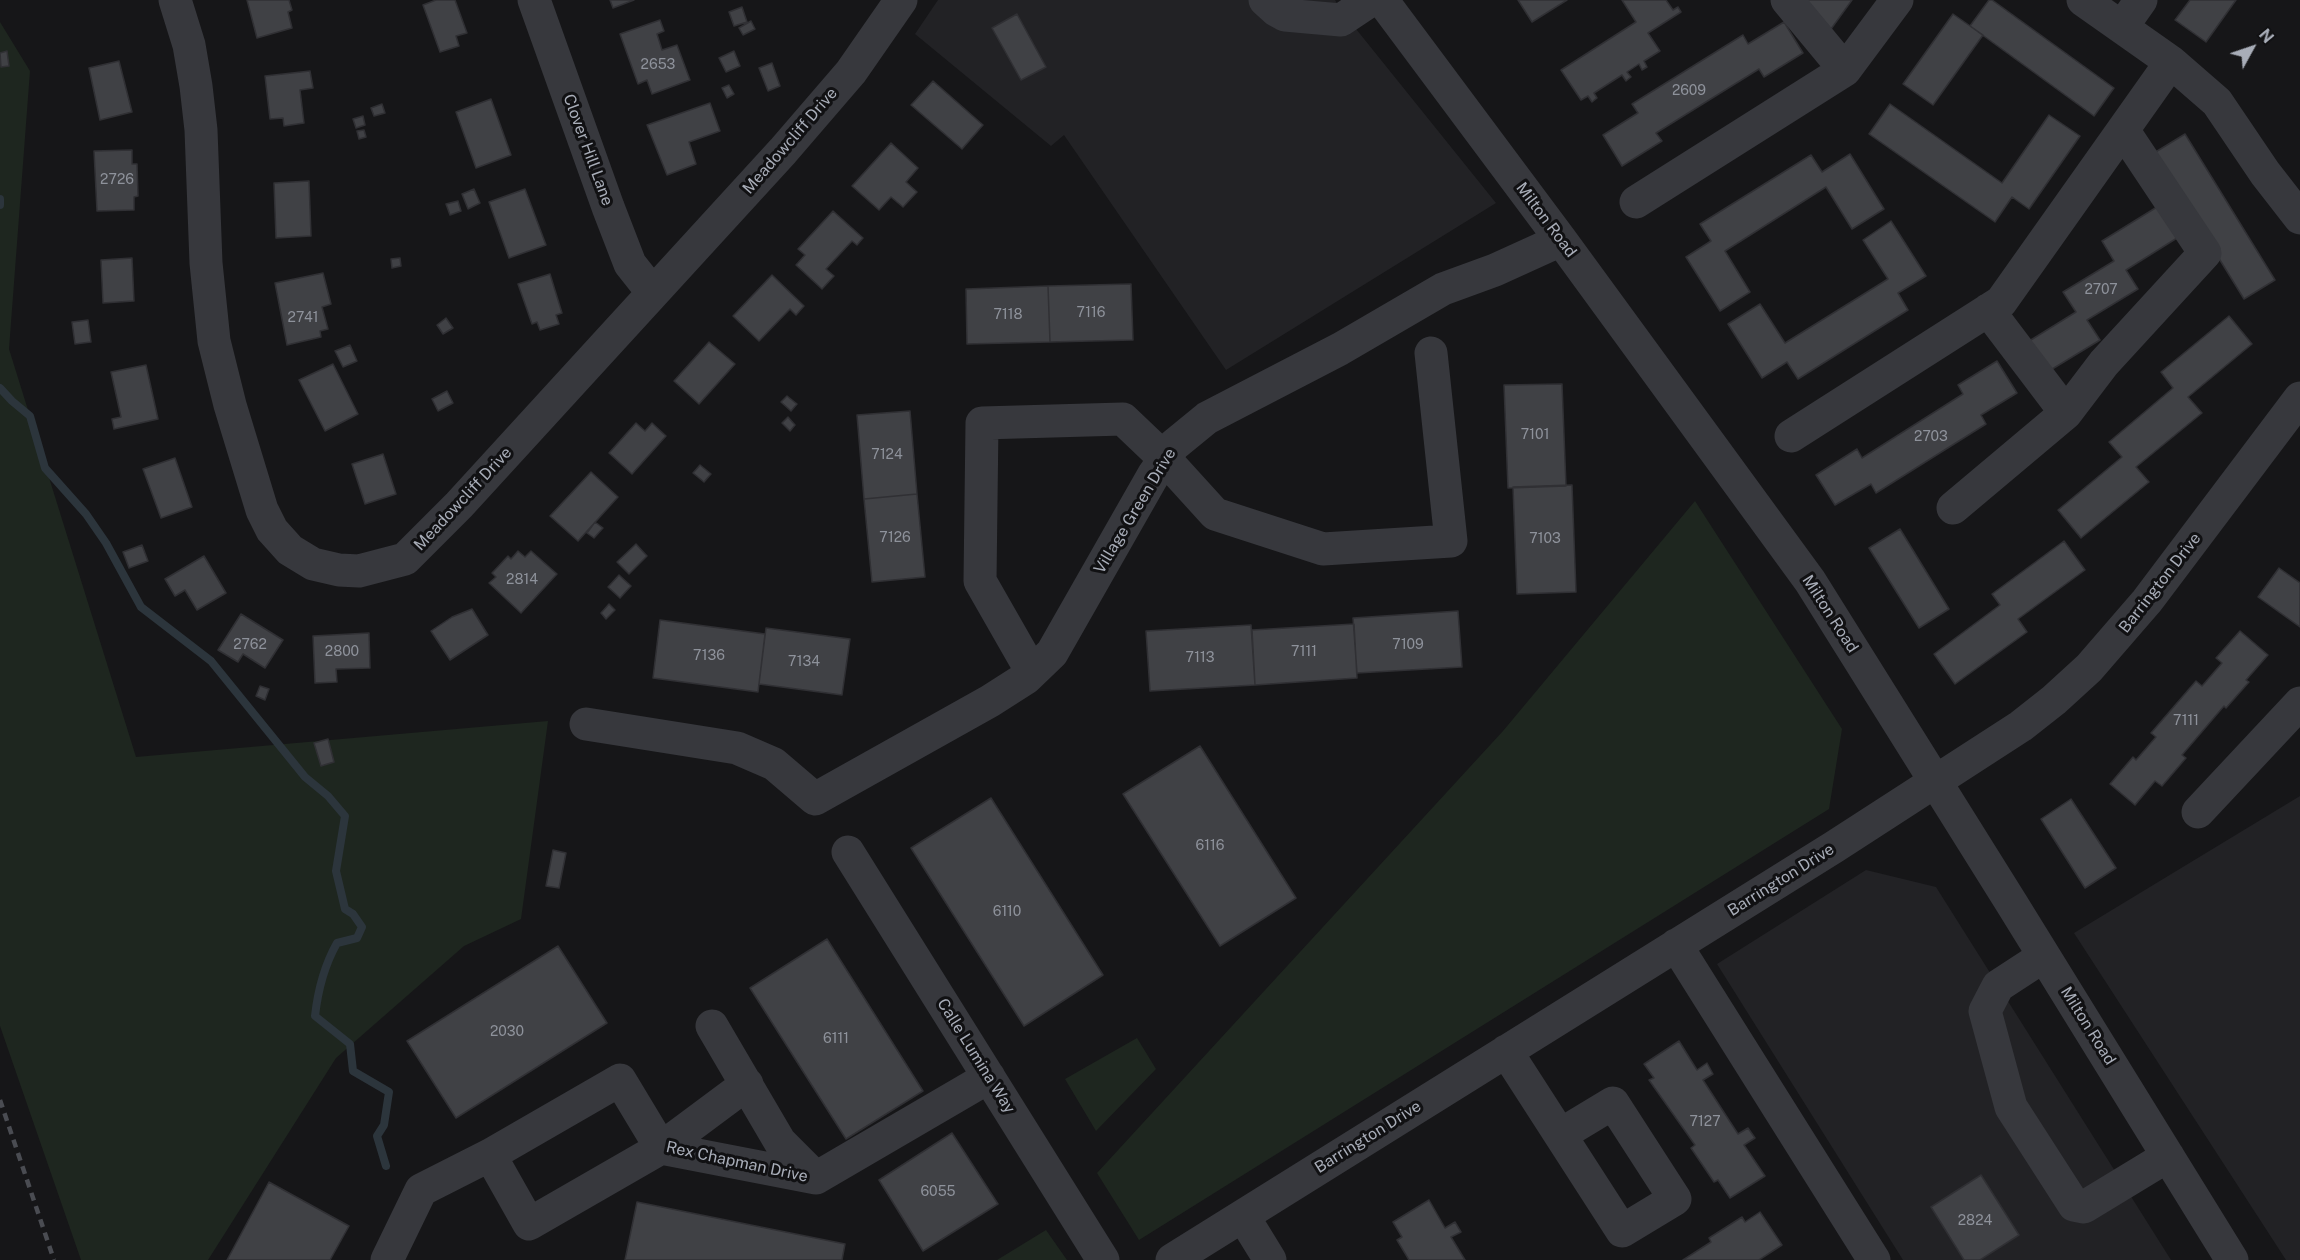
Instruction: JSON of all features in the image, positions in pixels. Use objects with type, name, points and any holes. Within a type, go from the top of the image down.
[{"type":"street","name":"Meadowcliff Drive","points":[[175,0],[189,45],[198,97],[207,263],[214,341],[230,405],[262,510],[272,530],[290,549],[313,564],[339,570],[359,571],[405,559],[459,505],[783,151],[851,72],[901,0]]},
{"type":"street","name":"Clover Hill Lane","points":[[534,0],[630,264],[653,292]]},
{"type":"street","points":[[1265,0],[1286,15],[1341,21],[1371,0]]},
{"type":"street","name":"Milton Road","points":[[1382,0],[1810,581],[2232,1260]]},
{"type":"street","points":[[1787,0],[1845,70]]},
{"type":"street","points":[[1636,202],[1845,70],[1897,0]]},
{"type":"street","points":[[2084,0],[2171,62],[2217,102],[2265,173],[2300,218]]},
{"type":"street","points":[[2122,27],[2141,0]]},
{"type":"street","points":[[1791,436],[2001,302],[2171,62]]},
{"type":"street","points":[[1953,508],[2066,413],[2104,363],[2205,253],[2123,130]]},
{"type":"street","name":"Village Green Drive","points":[[586,724],[737,748],[774,764],[815,799],[990,701],[1032,672],[1052,653],[1154,474],[1174,445],[1207,418],[1340,349],[1443,289],[1495,270],[1561,240]]},
{"type":"street","points":[[1988,310],[2066,413]]},
{"type":"street","points":[[1032,672],[980,581],[982,423],[1123,419],[1165,459],[1215,514],[1323,549],[1451,541],[1431,353]]},
{"type":"street","name":"Barrington Drive","points":[[1172,1260],[2021,726],[2089,668],[2148,602],[2300,398]]},
{"type":"street","points":[[2198,812],[2300,703]]},
{"type":"street","name":"Calle Lumina Way","points":[[848,852],[1104,1260]]},
{"type":"street","points":[[1676,945],[1874,1260]]},
{"type":"street","points":[[2044,956],[1998,986],[1985,1011],[2011,1107],[2074,1205],[2079,1207],[2084,1207],[2168,1156]]},
{"type":"street","points":[[712,1026],[780,1143],[816,1179]]},
{"type":"street","points":[[1506,1051],[1560,1135]]},
{"type":"street","name":"Rex Chapman Drive","points":[[387,1260],[421,1190],[490,1155],[620,1080],[661,1148],[816,1179],[989,1077]]},
{"type":"street","points":[[490,1155],[529,1224],[661,1148],[747,1084]]},
{"type":"street","points":[[1243,1216],[1270,1260]]},
{"type":"shaded area","points":[[938,0],[1335,0],[1496,203],[1226,370],[1064,135],[1051,146],[915,34]]},
{"type":"shaded area","points":[[0,22],[30,71],[9,349],[136,757],[548,721],[521,919],[464,946],[336,1058],[208,1260],[81,1260],[0,1026]]},
{"type":"shaded area","points":[[1695,501],[1842,729],[1829,809],[1139,1240],[1097,1173],[1503,731]]},
{"type":"shaded area","points":[[2300,796],[2300,1260],[2286,1260],[2074,933]]},
{"type":"shaded area","points":[[1866,870],[1936,887],[2171,1260],[1903,1260],[1717,964]]},
{"type":"shaded area","points":[[1137,1038],[1156,1069],[1096,1131],[1065,1079]]},
{"type":"shaded area","points":[[1046,1230],[1067,1260],[997,1260]]},
{"type":"building","points":[[247,0],[289,0],[292,10],[288,12],[292,28],[257,38]]},
{"type":"building","points":[[436,0],[455,0],[467,33],[456,36],[459,46],[440,52],[423,5]]},
{"type":"building","points":[[610,0],[634,0],[613,8]]},
{"type":"building","points":[[1518,0],[1567,0],[1532,22]]},
{"type":"building","points":[[1622,0],[1666,0],[1673,10],[1678,7],[1681,12],[1648,33],[1660,51],[1644,61],[1647,67],[1642,70],[1639,64],[1627,72],[1631,77],[1626,81],[1622,75],[1594,93],[1597,98],[1592,102],[1588,96],[1581,100],[1561,70],[1636,22]]},
{"type":"building","points":[[1806,0],[1852,0],[1831,29]]},
{"type":"building","points":[[1989,0],[2114,88],[2094,116],[1970,26]]},
{"type":"building","points":[[2190,0],[2236,0],[2206,42],[2175,20]]},
{"type":"building","points":[[742,7],[747,22],[734,26],[729,12]]},
{"type":"building","points":[[1017,14],[1046,67],[1021,80],[992,28]]},
{"type":"building","points":[[1953,14],[1983,35],[1933,105],[1903,84]]},
{"type":"building","points":[[660,20],[664,31],[657,34],[662,50],[677,45],[690,80],[652,94],[647,80],[638,84],[620,34]]},
{"type":"building","points":[[751,21],[755,29],[743,35],[739,28]]},
{"type":"building","points":[[1784,22],[1803,53],[1764,77],[1759,69],[1656,133],[1662,141],[1622,166],[1603,135],[1638,113],[1632,104],[1743,35],[1748,44]]},
{"type":"building","points":[[7,51],[9,66],[1,67],[0,53]]},
{"type":"building","points":[[734,51],[740,66],[726,72],[719,58]]},
{"type":"building","points":[[119,61],[132,112],[100,120],[89,68]]},
{"type":"building","points":[[772,63],[780,86],[768,91],[759,68]]},
{"type":"building","points":[[310,71],[313,88],[300,90],[304,123],[284,126],[283,118],[270,119],[265,76]]},
{"type":"building","points":[[933,81],[983,125],[962,149],[911,105]]},
{"type":"building","points":[[729,85],[734,94],[727,98],[722,88]]},
{"type":"building","points":[[491,99],[511,155],[476,168],[456,112]]},
{"type":"building","points":[[710,103],[720,131],[689,142],[696,164],[667,175],[647,125]]},
{"type":"building","points":[[382,104],[385,113],[374,116],[371,108]]},
{"type":"building","points":[[1890,104],[2002,183],[2049,115],[2080,136],[2029,209],[2012,197],[1995,222],[1869,134]]},
{"type":"building","points":[[363,116],[365,125],[356,128],[353,119]]},
{"type":"building","points":[[364,130],[366,137],[359,139],[357,131]]},
{"type":"building","points":[[2185,134],[2275,280],[2244,299],[2154,153]]},
{"type":"building","points":[[891,143],[918,168],[906,182],[917,192],[903,207],[891,197],[879,210],[852,186]]},
{"type":"building","points":[[132,150],[132,164],[137,164],[138,196],[134,197],[134,210],[97,211],[94,151]]},
{"type":"building","points":[[1850,154],[1884,209],[1852,229],[1826,187],[1725,251],[1750,292],[1720,311],[1686,257],[1711,241],[1700,224],[1811,155],[1822,172]]},
{"type":"building","points":[[309,181],[311,236],[276,238],[274,183]]},
{"type":"building","points":[[474,189],[480,203],[468,209],[462,194]]},
{"type":"building","points":[[525,189],[546,245],[509,258],[489,202]]},
{"type":"building","points":[[458,201],[461,211],[450,215],[446,204]]},
{"type":"building","points":[[2157,207],[2177,238],[2126,270],[2138,289],[2087,320],[2100,340],[2044,374],[2026,343],[2076,312],[2063,292],[2114,261],[2102,241]]},
{"type":"building","points":[[833,211],[863,238],[857,245],[852,241],[826,269],[834,276],[822,289],[796,265],[805,255],[798,249]]},
{"type":"building","points":[[1891,221],[1926,276],[1898,293],[1908,310],[1798,379],[1787,362],[1762,378],[1728,324],[1760,304],[1785,343],[1888,279],[1863,240]]},
{"type":"building","points":[[132,258],[134,301],[103,303],[101,260]]},
{"type":"building","points":[[400,258],[401,266],[392,268],[391,259]]},
{"type":"building","points":[[323,273],[331,304],[322,307],[328,329],[320,331],[321,337],[287,345],[275,283]]},
{"type":"building","points":[[550,274],[562,313],[556,315],[559,324],[540,330],[537,322],[532,324],[518,284]]},
{"type":"building","points":[[772,275],[804,306],[796,315],[790,309],[759,341],[733,316]]},
{"type":"building","points":[[1131,284],[1133,340],[1050,342],[1048,286]]},
{"type":"building","points":[[1048,286],[1050,342],[967,344],[966,289]]},
{"type":"building","points":[[2229,316],[2252,344],[2188,397],[2202,413],[2136,467],[2149,482],[2081,538],[2058,510],[2122,457],[2109,442],[2173,388],[2161,372]]},
{"type":"building","points":[[446,318],[453,328],[443,334],[437,325]]},
{"type":"building","points":[[88,320],[91,342],[75,344],[72,322]]},
{"type":"building","points":[[709,342],[735,364],[699,404],[674,381]]},
{"type":"building","points":[[350,345],[357,361],[343,367],[335,351]]},
{"type":"building","points":[[1997,361],[2017,393],[1981,415],[1986,424],[1876,493],[1871,484],[1835,505],[1816,475],[1857,449],[1862,458],[1963,394],[1958,385]]},
{"type":"building","points":[[333,364],[358,414],[325,431],[299,380]]},
{"type":"building","points":[[146,365],[158,419],[114,429],[112,419],[121,417],[111,372]]},
{"type":"building","points":[[1562,384],[1566,486],[1508,488],[1504,385]]},
{"type":"building","points":[[447,391],[453,403],[438,411],[432,399]]},
{"type":"building","points":[[787,396],[797,404],[791,411],[781,402]]},
{"type":"building","points":[[910,411],[917,494],[864,499],[857,415]]},
{"type":"building","points":[[788,417],[795,425],[790,431],[782,423]]},
{"type":"building","points":[[636,423],[645,431],[652,423],[666,436],[632,474],[609,453]]},
{"type":"building","points":[[383,454],[396,494],[365,504],[352,464]]},
{"type":"building","points":[[175,458],[192,507],[161,518],[143,469]]},
{"type":"building","points":[[700,465],[711,474],[704,482],[693,473]]},
{"type":"building","points":[[591,472],[618,497],[578,541],[550,516]]},
{"type":"building","points":[[1572,485],[1576,592],[1517,594],[1513,487]]},
{"type":"building","points":[[917,494],[925,577],[872,582],[864,499]]},
{"type":"building","points":[[595,522],[603,528],[594,538],[587,533]]},
{"type":"building","points":[[1900,529],[1949,609],[1919,628],[1869,548]]},
{"type":"building","points":[[2064,541],[2085,570],[2018,619],[2027,632],[1955,684],[1934,654],[2000,605],[1992,594]]},
{"type":"building","points":[[636,544],[647,556],[629,574],[617,562]]},
{"type":"building","points":[[142,545],[148,561],[129,568],[123,552]]},
{"type":"building","points":[[518,551],[525,557],[531,551],[557,574],[521,613],[489,583],[496,577],[492,573],[508,556],[511,559]]},
{"type":"building","points":[[204,556],[226,593],[197,610],[185,590],[175,596],[165,579]]},
{"type":"building","points":[[2279,568],[2300,583],[2300,627],[2258,597]]},
{"type":"building","points":[[619,575],[631,586],[620,598],[608,587]]},
{"type":"building","points":[[609,604],[615,610],[606,619],[601,613]]},
{"type":"building","points":[[472,609],[488,635],[450,660],[431,631],[452,617]]},
{"type":"building","points":[[1458,611],[1462,667],[1357,673],[1353,618]]},
{"type":"building","points":[[241,614],[283,640],[265,668],[243,654],[238,662],[218,650]]},
{"type":"building","points":[[660,620],[765,634],[758,692],[653,678]]},
{"type":"building","points":[[1354,624],[1357,678],[1255,685],[1252,630]]},
{"type":"building","points":[[1251,625],[1255,685],[1150,691],[1146,631]]},
{"type":"building","points":[[766,628],[850,639],[842,695],[759,684]]},
{"type":"building","points":[[2240,631],[2268,655],[2246,680],[2249,682],[2226,708],[2224,706],[2182,755],[2186,758],[2162,786],[2155,781],[2135,805],[2110,784],[2133,757],[2136,760],[2156,737],[2151,733],[2196,681],[2202,686],[2222,663],[2216,658]]},
{"type":"building","points":[[369,633],[370,668],[336,669],[337,682],[315,683],[313,636]]},
{"type":"building","points":[[260,686],[269,689],[265,700],[256,696]]},
{"type":"building","points":[[328,739],[334,762],[321,766],[314,743]]},
{"type":"building","points":[[1200,746],[1296,898],[1220,946],[1123,794]]},
{"type":"building","points":[[991,798],[1103,975],[1024,1026],[911,848]]},
{"type":"building","points":[[2071,799],[2116,868],[2085,888],[2041,819]]},
{"type":"building","points":[[553,850],[566,853],[559,888],[546,886]]},
{"type":"building","points":[[827,939],[923,1091],[846,1139],[750,988]]},
{"type":"building","points":[[558,946],[607,1023],[456,1118],[407,1041]]},
{"type":"building","points":[[1679,1041],[1697,1070],[1707,1063],[1713,1074],[1703,1080],[1738,1134],[1748,1128],[1755,1138],[1744,1145],[1765,1176],[1730,1198],[1718,1180],[1714,1182],[1691,1148],[1695,1145],[1649,1080],[1654,1078],[1644,1064]]},
{"type":"building","points":[[952,1133],[998,1204],[923,1251],[879,1180]]},
{"type":"building","points":[[1981,1175],[2019,1235],[1980,1260],[1964,1260],[1931,1207]]},
{"type":"building","points":[[269,1182],[349,1226],[330,1260],[227,1260]]},
{"type":"building","points":[[1429,1200],[1445,1228],[1455,1222],[1461,1232],[1451,1237],[1465,1260],[1409,1260],[1397,1240],[1402,1237],[1393,1222]]},
{"type":"building","points":[[637,1202],[845,1244],[842,1260],[625,1260]]},
{"type":"building","points":[[1760,1212],[1782,1245],[1759,1260],[1683,1260],[1711,1242],[1709,1238],[1742,1217],[1745,1222]]},
{"type":"waterway","points":[[0,199],[0,205]]},
{"type":"waterway","points":[[0,388],[30,416],[45,468],[86,514],[106,543],[141,607],[211,661],[305,777],[328,796],[345,816],[336,871],[345,909],[353,914],[362,927],[357,938],[337,943],[328,960],[315,1016],[350,1044],[353,1071],[389,1092],[384,1125],[377,1136],[386,1166]]},
{"type":"railway","points":[[0,1100],[54,1260]]}]
